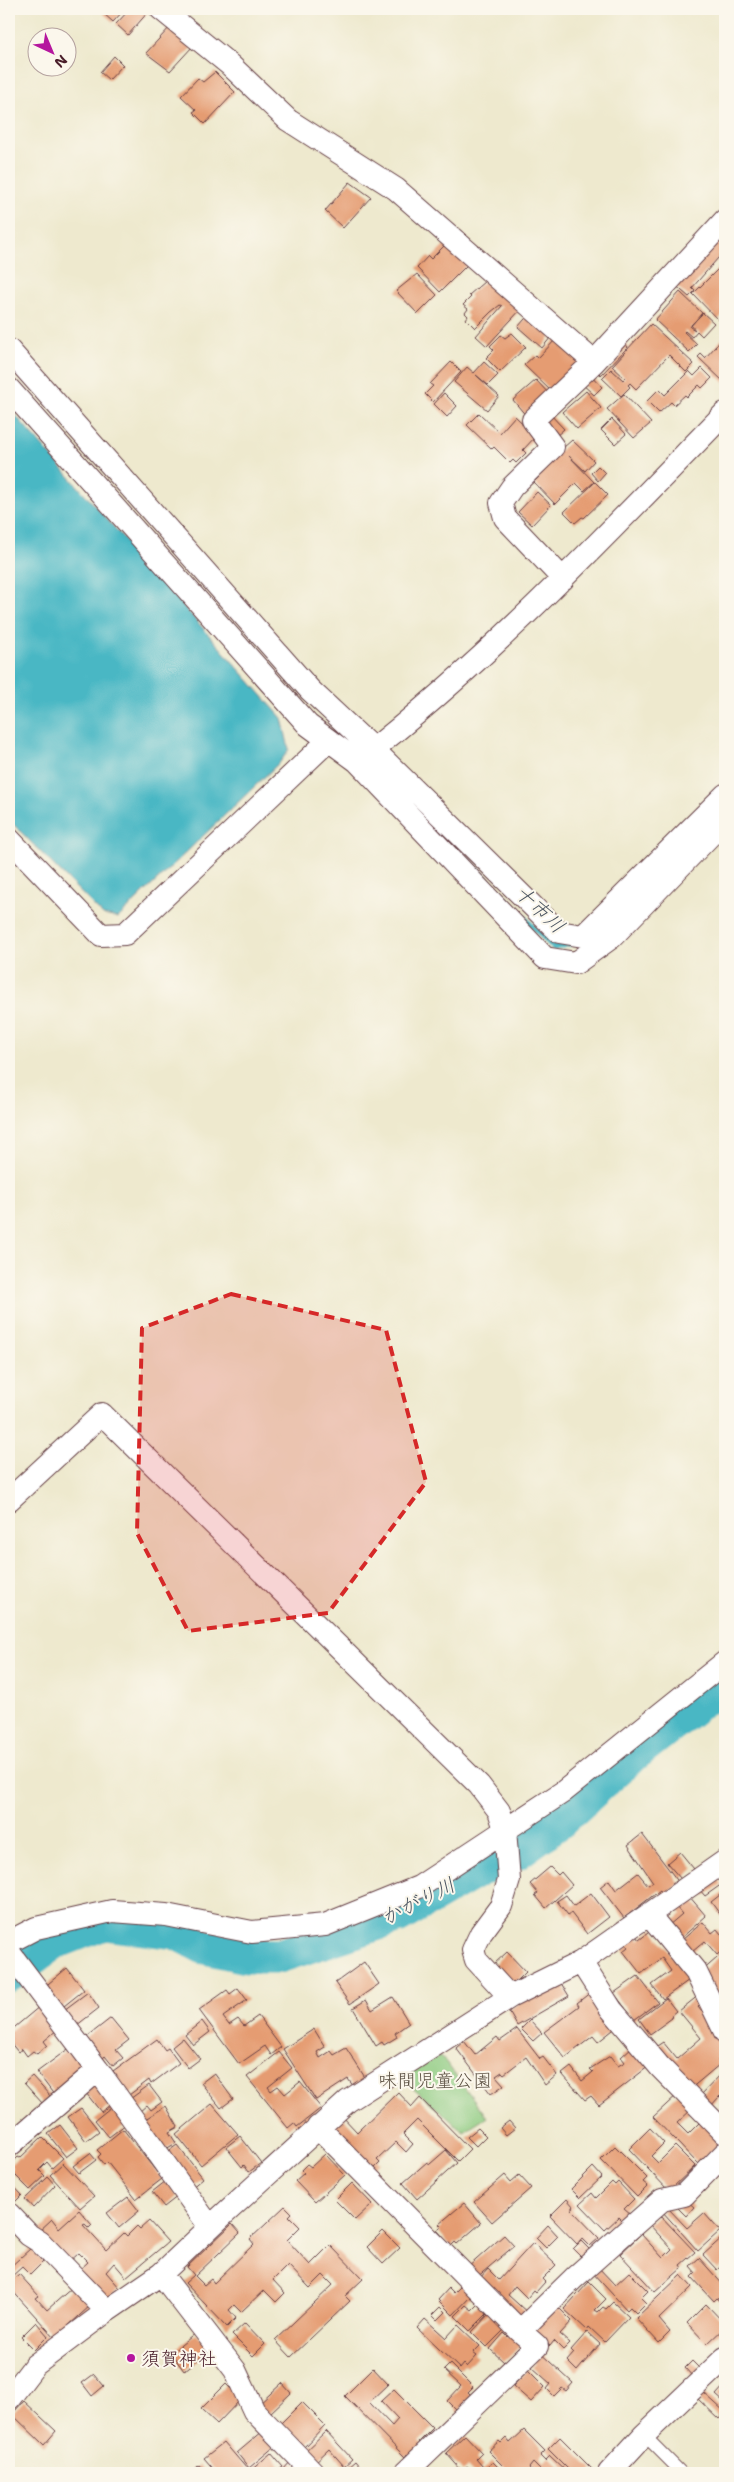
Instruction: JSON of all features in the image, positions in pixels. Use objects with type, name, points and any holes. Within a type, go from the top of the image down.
[{"type":"street","points":[[162,9],[230,65],[288,120],[396,189],[594,362]]},
{"type":"street","points":[[563,580],[505,518],[501,503],[512,487],[553,447],[533,420],[594,362],[725,220]]},
{"type":"street","points":[[9,350],[545,958],[576,962],[612,937],[725,820]]},
{"type":"street","points":[[9,389],[308,725],[328,741],[365,755],[559,932],[583,936],[725,795]]},
{"type":"street","points":[[365,755],[397,731],[563,580],[725,413]]},
{"type":"street","points":[[9,839],[101,935],[125,934],[328,741]]},
{"type":"street","points":[[9,1500],[102,1414],[479,1785],[499,1811],[505,1829],[509,1880],[501,1906],[481,1932],[473,1950],[476,1960],[510,1998]]},
{"type":"street","points":[[9,1942],[36,1928],[112,1911],[166,1915],[252,1932],[326,1925],[419,1888],[563,1792],[725,1662]]},
{"type":"street","points":[[9,2399],[35,2365],[107,2311],[161,2274],[318,2127],[348,2102],[510,1998],[581,1962],[725,1861]]},
{"type":"street","points":[[649,1915],[696,1972],[725,2032]]},
{"type":"street","points":[[9,1952],[98,2070],[210,2227]]},
{"type":"street","points":[[581,1962],[611,2009],[660,2067],[725,2133]]},
{"type":"street","points":[[9,2146],[98,2070]]},
{"type":"street","points":[[318,2127],[536,2346],[405,2473]]},
{"type":"street","points":[[520,2331],[574,2278],[662,2200],[684,2194],[725,2153]]},
{"type":"street","points":[[9,2214],[29,2235],[40,2242],[107,2311]]},
{"type":"street","points":[[161,2274],[235,2370],[254,2411],[314,2473]]},
{"type":"street","points":[[609,2473],[644,2435],[725,2358]]},
{"type":"lane","points":[[644,2435],[682,2473]]},
{"type":"highlighted area","points":[[231,1294],[386,1330],[426,1482],[328,1613],[188,1631],[137,1533],[142,1328]]},
{"type":"green space","name":"味間児童公園","points":[[438,2056],[445,2061],[487,2117],[464,2132],[401,2077]]},
{"type":"water","points":[[9,408],[282,718],[289,749],[281,761],[118,918],[103,915],[9,820]]},
{"type":"building","points":[[107,9],[125,9],[113,22],[103,13]]},
{"type":"building","points":[[130,9],[149,11],[128,35],[116,24]]},
{"type":"building","points":[[171,26],[193,46],[170,71],[146,53]]},
{"type":"building","points":[[114,56],[123,65],[109,80],[100,72]]},
{"type":"building","points":[[215,72],[235,92],[205,124],[193,112],[196,110],[181,96],[198,78],[203,82]]},
{"type":"building","points":[[350,182],[371,197],[343,228],[325,211]]},
{"type":"building","points":[[714,238],[719,243],[725,238],[725,250],[692,288],[695,291],[689,297],[674,284]]},
{"type":"building","points":[[449,241],[470,262],[440,292],[417,268],[428,256],[431,259]]},
{"type":"building","points":[[725,262],[725,313],[718,320],[693,294]]},
{"type":"building","points":[[417,274],[437,295],[418,314],[396,291]]},
{"type":"building","points":[[485,281],[523,307],[487,346],[476,336],[502,306],[500,305],[491,312],[475,328],[466,319],[468,316],[465,313],[468,309],[463,305],[471,297],[469,295]]},
{"type":"building","points":[[680,292],[702,313],[696,320],[703,313],[714,323],[702,336],[697,331],[692,337],[684,332],[697,344],[689,352],[655,320]]},
{"type":"building","points":[[531,312],[551,337],[542,348],[518,327]]},
{"type":"building","points":[[651,324],[694,364],[686,372],[669,355],[636,389],[630,383],[628,385],[630,387],[621,396],[602,378],[611,369],[623,380],[625,378],[612,366]]},
{"type":"building","points":[[512,333],[526,347],[500,372],[486,358],[494,350],[490,346],[501,335],[505,338]]},
{"type":"building","points":[[725,336],[725,383],[698,357],[701,354],[705,358]]},
{"type":"building","points":[[558,337],[583,361],[553,393],[524,365],[535,355],[538,358]]},
{"type":"building","points":[[622,340],[628,347],[601,375],[594,368]]},
{"type":"building","points":[[451,362],[461,372],[433,402],[425,394],[433,386],[430,384]]},
{"type":"building","points":[[484,362],[498,375],[488,385],[476,375],[499,396],[487,410],[454,382],[467,367],[474,373]]},
{"type":"building","points":[[702,368],[712,378],[702,388],[699,385],[687,397],[685,395],[674,405],[671,402],[659,413],[647,401],[659,389],[665,395],[689,371],[694,376]]},
{"type":"building","points":[[589,373],[602,387],[594,395],[580,382]]},
{"type":"building","points":[[536,380],[551,396],[527,417],[513,400]]},
{"type":"building","points":[[586,391],[601,408],[577,429],[562,412]]},
{"type":"building","points":[[444,393],[457,406],[447,417],[434,404]]},
{"type":"building","points":[[624,394],[651,423],[634,438],[607,409]]},
{"type":"building","points":[[479,413],[500,433],[515,416],[536,436],[523,450],[526,453],[516,463],[513,460],[510,463],[467,425]]},
{"type":"building","points":[[549,413],[564,429],[554,438],[540,422]]},
{"type":"building","points":[[612,419],[626,434],[615,444],[601,430]]},
{"type":"building","points":[[572,440],[594,461],[585,471],[569,456],[594,482],[584,491],[576,483],[555,504],[534,482],[540,476],[536,472]]},
{"type":"building","points":[[598,466],[605,473],[598,481],[591,473]]},
{"type":"building","points":[[595,482],[608,495],[584,518],[582,517],[575,523],[564,512]]},
{"type":"building","points":[[537,492],[551,505],[532,525],[518,512]]},
{"type":"building","points":[[642,1834],[680,1884],[664,1896],[660,1890],[624,1918],[600,1887],[609,1880],[616,1890],[638,1873],[648,1885],[653,1882],[628,1845]]},
{"type":"building","points":[[680,1852],[694,1869],[681,1879],[667,1863]]},
{"type":"building","points":[[550,1867],[558,1875],[561,1872],[572,1885],[546,1908],[535,1895],[538,1893],[530,1884]]},
{"type":"building","points":[[716,1876],[722,1884],[705,1896],[699,1889]]},
{"type":"building","points":[[725,1891],[725,1921],[711,1902]]},
{"type":"building","points":[[591,1893],[609,1917],[587,1934],[571,1913],[568,1915],[557,1901],[566,1895],[574,1906]]},
{"type":"building","points":[[689,1896],[706,1916],[680,1939],[668,1926],[682,1914],[676,1907]]},
{"type":"building","points":[[703,1922],[712,1933],[717,1929],[725,1939],[725,1948],[717,1955],[705,1941],[692,1952],[682,1940]]},
{"type":"building","points":[[653,1929],[689,1980],[663,1999],[652,1985],[671,1971],[662,1958],[641,1974],[623,1951],[628,1947],[626,1944],[636,1936],[639,1940]]},
{"type":"building","points":[[725,1951],[725,1990],[718,1996],[701,1972]]},
{"type":"building","points":[[507,1952],[526,1972],[514,1984],[494,1964]]},
{"type":"building","points":[[364,1962],[379,1984],[350,2004],[335,1983]]},
{"type":"building","points":[[67,1968],[84,1990],[59,2010],[42,1989]]},
{"type":"building","points":[[638,1976],[658,2002],[634,2020],[614,1993]]},
{"type":"building","points":[[559,1980],[569,1996],[517,2026],[508,2010]]},
{"type":"building","points":[[238,1988],[247,2000],[223,2017],[229,2025],[238,2019],[244,2026],[258,2016],[281,2047],[271,2055],[265,2046],[239,2064],[199,2010],[227,1990],[230,1994]]},
{"type":"building","points":[[88,1992],[99,2008],[72,2029],[60,2013]]},
{"type":"building","points":[[591,1992],[618,2026],[598,2042],[593,2036],[565,2058],[544,2032],[579,2006],[577,2003]]},
{"type":"building","points":[[699,1995],[704,2002],[698,2007],[725,2040],[725,2054],[718,2060],[720,2064],[689,2090],[654,2048],[663,2042],[677,2059],[701,2038],[679,2011]]},
{"type":"building","points":[[393,1997],[409,2023],[395,2033],[397,2037],[384,2045],[382,2042],[376,2046],[353,2008],[366,2000],[372,2010]]},
{"type":"building","points":[[666,1998],[676,2011],[671,2015],[672,2018],[650,2034],[639,2019]]},
{"type":"building","points":[[40,2006],[58,2029],[44,2041],[47,2045],[37,2054],[33,2051],[27,2056],[22,2049],[18,2052],[9,2041],[9,2032]]},
{"type":"building","points":[[111,2018],[129,2040],[116,2050],[123,2058],[113,2066],[105,2056],[100,2061],[83,2040]]},
{"type":"building","points":[[530,2020],[542,2033],[533,2041],[521,2029]]},
{"type":"building","points":[[202,2021],[210,2032],[193,2045],[185,2035]]},
{"type":"building","points":[[314,2029],[325,2047],[317,2052],[320,2058],[331,2051],[334,2055],[346,2048],[366,2079],[354,2087],[348,2079],[316,2100],[283,2049]]},
{"type":"building","points":[[517,2029],[540,2059],[543,2057],[557,2075],[545,2085],[526,2057],[504,2074],[502,2072],[496,2076],[504,2085],[491,2094],[456,2048],[464,2041],[475,2055],[497,2037],[500,2041]]},
{"type":"building","points":[[183,2038],[200,2059],[188,2068],[172,2047]]},
{"type":"building","points":[[157,2039],[165,2050],[168,2048],[179,2063],[151,2084],[149,2080],[125,2098],[112,2079],[117,2076],[113,2071]]},
{"type":"building","points":[[72,2046],[90,2070],[55,2096],[37,2072]]},
{"type":"building","points":[[633,2046],[649,2066],[599,2105],[591,2096],[585,2100],[562,2074],[571,2067],[582,2081],[593,2072],[590,2069],[610,2056],[618,2066],[625,2062],[621,2057]]},
{"type":"building","points":[[279,2052],[292,2068],[268,2087],[271,2091],[278,2086],[285,2094],[300,2082],[321,2108],[297,2127],[294,2123],[288,2128],[247,2077]]},
{"type":"building","points":[[725,2070],[725,2095],[722,2098],[720,2096],[709,2108],[698,2098]]},
{"type":"building","points":[[214,2073],[233,2099],[221,2108],[201,2083]]},
{"type":"building","points":[[32,2076],[51,2097],[43,2104],[24,2083]]},
{"type":"building","points":[[94,2082],[115,2101],[101,2112],[86,2093]]},
{"type":"building","points":[[149,2085],[162,2102],[151,2110],[147,2105],[139,2112],[130,2099]]},
{"type":"building","points":[[398,2092],[412,2107],[420,2098],[470,2149],[458,2161],[417,2120],[403,2134],[413,2144],[406,2152],[396,2142],[377,2160],[380,2163],[373,2170],[330,2127],[342,2116],[357,2132]]},
{"type":"building","points":[[679,2093],[693,2108],[677,2123],[688,2134],[704,2118],[724,2139],[698,2164],[653,2117]]},
{"type":"building","points":[[116,2103],[130,2121],[109,2137],[95,2120]]},
{"type":"building","points":[[212,2104],[238,2134],[201,2165],[176,2134]]},
{"type":"building","points":[[166,2106],[178,2127],[169,2132],[176,2143],[161,2152],[142,2121]]},
{"type":"building","points":[[81,2108],[99,2131],[86,2141],[68,2117]]},
{"type":"building","points":[[509,2121],[515,2128],[506,2135],[500,2128]]},
{"type":"building","points":[[60,2125],[78,2148],[66,2157],[48,2134]]},
{"type":"building","points":[[478,2128],[486,2136],[476,2146],[467,2137]]},
{"type":"building","points":[[650,2128],[664,2143],[651,2156],[658,2163],[675,2146],[695,2166],[669,2191],[629,2149]]},
{"type":"building","points":[[123,2129],[162,2179],[136,2199],[107,2162],[104,2165],[98,2157],[101,2154],[97,2150]]},
{"type":"building","points":[[240,2136],[261,2163],[249,2172],[244,2165],[242,2167],[226,2147]]},
{"type":"building","points":[[42,2137],[63,2158],[52,2168],[47,2162],[39,2170],[45,2176],[30,2190],[10,2170],[13,2168],[10,2165]]},
{"type":"building","points":[[177,2145],[203,2178],[190,2189],[163,2155]]},
{"type":"building","points":[[615,2146],[647,2178],[643,2182],[648,2186],[637,2197],[601,2160]]},
{"type":"building","points":[[446,2150],[457,2163],[417,2199],[403,2183],[427,2162],[430,2164]]},
{"type":"building","points":[[90,2153],[96,2160],[79,2173],[73,2166]]},
{"type":"building","points":[[325,2154],[345,2175],[315,2202],[295,2181],[304,2173],[301,2170],[307,2164],[311,2167]]},
{"type":"building","points":[[63,2163],[94,2196],[80,2208],[50,2175]]},
{"type":"building","points":[[593,2167],[602,2177],[580,2198],[571,2189]]},
{"type":"building","points":[[505,2175],[511,2182],[519,2175],[531,2188],[492,2222],[474,2202]]},
{"type":"building","points":[[48,2177],[55,2185],[33,2208],[25,2199]]},
{"type":"building","points":[[9,2181],[22,2195],[11,2206],[9,2204]]},
{"type":"building","points":[[166,2181],[178,2196],[164,2207],[152,2192]]},
{"type":"building","points":[[612,2182],[615,2185],[618,2182],[634,2199],[624,2209],[631,2215],[624,2222],[619,2217],[605,2230],[580,2204],[592,2193],[596,2198]]},
{"type":"building","points":[[352,2183],[372,2204],[355,2220],[335,2200]]},
{"type":"building","points":[[128,2197],[139,2211],[119,2228],[107,2213]]},
{"type":"building","points":[[567,2199],[574,2207],[571,2209],[599,2238],[590,2246],[582,2238],[577,2244],[550,2216]]},
{"type":"building","points":[[686,2200],[694,2207],[686,2216],[678,2208]]},
{"type":"building","points":[[464,2203],[481,2223],[457,2244],[455,2242],[451,2246],[437,2230],[442,2227],[439,2224]]},
{"type":"building","points":[[285,2206],[292,2213],[289,2216],[300,2227],[287,2240],[310,2265],[330,2245],[363,2279],[345,2296],[350,2301],[291,2357],[275,2340],[333,2285],[323,2275],[310,2288],[288,2265],[273,2280],[285,2293],[276,2302],[264,2290],[241,2312],[234,2305],[229,2310],[236,2318],[227,2327],[185,2283],[194,2275],[187,2267],[232,2224],[240,2233],[195,2276],[204,2285],[211,2279],[214,2283],[254,2244],[250,2239]]},
{"type":"building","points":[[667,2207],[687,2228],[704,2213],[720,2231],[698,2251],[662,2211]]},
{"type":"building","points":[[79,2210],[92,2225],[89,2228],[85,2224],[83,2225],[106,2250],[124,2233],[127,2236],[137,2226],[140,2229],[149,2221],[168,2242],[126,2277],[114,2263],[106,2272],[120,2288],[105,2302],[77,2272],[88,2262],[79,2253],[67,2264],[38,2232],[52,2219],[59,2228]]},
{"type":"building","points":[[659,2214],[695,2252],[680,2265],[682,2268],[655,2292],[620,2254],[641,2234],[663,2258],[672,2249],[649,2224]]},
{"type":"building","points":[[548,2225],[558,2236],[546,2248],[536,2238]]},
{"type":"building","points":[[383,2231],[400,2248],[383,2264],[367,2247]]},
{"type":"building","points":[[504,2235],[514,2246],[476,2278],[467,2268]]},
{"type":"building","points":[[724,2236],[725,2262],[717,2270],[703,2255]]},
{"type":"building","points":[[581,2241],[592,2252],[584,2260],[573,2249]]},
{"type":"building","points":[[533,2243],[556,2265],[542,2279],[545,2282],[527,2298],[515,2286],[508,2295],[529,2314],[523,2321],[479,2279],[488,2269],[499,2280]]},
{"type":"building","points":[[31,2248],[43,2262],[30,2275],[22,2267],[11,2277],[9,2268]]},
{"type":"building","points":[[699,2258],[725,2287],[725,2296],[719,2301],[717,2298],[714,2301],[692,2277],[696,2273],[690,2266]]},
{"type":"building","points":[[596,2265],[615,2285],[629,2272],[648,2291],[641,2298],[646,2303],[636,2313],[630,2307],[627,2310],[590,2270]]},
{"type":"building","points":[[19,2274],[39,2296],[36,2298],[47,2310],[74,2286],[91,2305],[55,2338],[9,2287],[9,2283]]},
{"type":"building","points":[[681,2275],[692,2287],[659,2319],[670,2332],[659,2343],[636,2318]]},
{"type":"building","points":[[589,2282],[606,2299],[595,2310],[598,2312],[603,2307],[606,2309],[613,2302],[629,2317],[605,2342],[589,2327],[587,2330],[564,2309]]},
{"type":"building","points":[[462,2285],[472,2295],[453,2315],[438,2300],[449,2288],[454,2293]]},
{"type":"building","points":[[480,2302],[489,2312],[470,2331],[455,2316],[466,2305],[472,2310]]},
{"type":"building","points":[[706,2304],[725,2324],[725,2327],[707,2344],[687,2323]]},
{"type":"building","points":[[556,2305],[572,2321],[560,2334],[570,2343],[563,2350],[554,2341],[550,2346],[532,2330]]},
{"type":"building","points":[[440,2307],[445,2312],[437,2320],[432,2315]]},
{"type":"building","points":[[490,2313],[506,2328],[487,2347],[472,2332]]},
{"type":"building","points":[[425,2319],[446,2338],[458,2325],[480,2346],[473,2353],[477,2356],[467,2367],[464,2364],[460,2369],[417,2328]]},
{"type":"building","points":[[36,2322],[48,2336],[34,2350],[21,2337]]},
{"type":"building","points":[[245,2323],[265,2344],[253,2356],[232,2335]]},
{"type":"building","points":[[587,2332],[600,2344],[577,2371],[567,2361],[574,2353],[571,2350]]},
{"type":"building","points":[[196,2333],[212,2348],[184,2371],[171,2353]]},
{"type":"building","points":[[504,2333],[508,2337],[512,2333],[523,2343],[504,2362],[490,2349]]},
{"type":"building","points":[[538,2351],[573,2383],[566,2391],[562,2388],[554,2396],[547,2389],[551,2384],[532,2367],[535,2363],[531,2359]]},
{"type":"building","points":[[692,2361],[700,2369],[693,2377],[685,2368]]},
{"type":"building","points":[[450,2364],[473,2387],[468,2392],[473,2397],[458,2412],[447,2401],[461,2386],[444,2370]]},
{"type":"building","points":[[373,2368],[388,2384],[369,2402],[392,2426],[398,2419],[381,2401],[394,2389],[433,2428],[419,2442],[423,2446],[411,2458],[407,2454],[405,2457],[345,2396]]},
{"type":"building","points":[[528,2370],[545,2387],[531,2402],[513,2386]]},
{"type":"building","points":[[94,2374],[104,2386],[92,2396],[82,2383]]},
{"type":"building","points":[[282,2383],[291,2393],[268,2415],[258,2405]]},
{"type":"building","points":[[226,2384],[241,2399],[217,2424],[201,2409]]},
{"type":"building","points":[[725,2385],[725,2403],[716,2395]]},
{"type":"building","points":[[704,2393],[725,2412],[719,2419],[698,2399]]},
{"type":"building","points":[[24,2401],[56,2431],[44,2445],[12,2414]]},
{"type":"building","points":[[302,2402],[325,2425],[304,2447],[277,2427]]},
{"type":"building","points":[[524,2430],[545,2451],[540,2456],[545,2461],[550,2456],[568,2473],[543,2473],[533,2463],[529,2468],[534,2473],[510,2473],[488,2451],[499,2441],[501,2443],[506,2438],[510,2443]]},
{"type":"building","points":[[263,2431],[275,2446],[249,2468],[237,2453]]},
{"type":"building","points":[[326,2431],[352,2459],[344,2466],[329,2449],[312,2465],[302,2454]]},
{"type":"building","points":[[465,2435],[482,2453],[476,2459],[483,2467],[477,2473],[473,2473],[467,2467],[463,2472],[446,2453]]},
{"type":"building","points":[[560,2437],[593,2470],[590,2473],[572,2473],[548,2449]]},
{"type":"building","points":[[224,2442],[247,2469],[243,2473],[217,2473],[204,2458]]},
{"type":"building","points":[[271,2453],[283,2467],[275,2473],[248,2473]]},
{"type":"building","points":[[291,2461],[300,2470],[296,2473],[286,2473],[283,2470]]},
{"type":"building","points":[[355,2461],[365,2473],[341,2473]]},
{"type":"building","points":[[493,2462],[504,2473],[481,2473]]},
{"type":"building","points":[[199,2465],[208,2473],[191,2473]]},
{"type":"waterway","name":"十市川","points":[[465,858],[554,948],[572,943]]},
{"type":"waterway","name":"かがり川","points":[[9,1975],[53,1943],[104,1923],[175,1932],[204,1947],[246,1956],[279,1956],[397,1917],[478,1870],[516,1853],[559,1822],[627,1760],[725,1682]]},
{"type":"place","name":"須賀神社","points":[[131,2358]]}]
